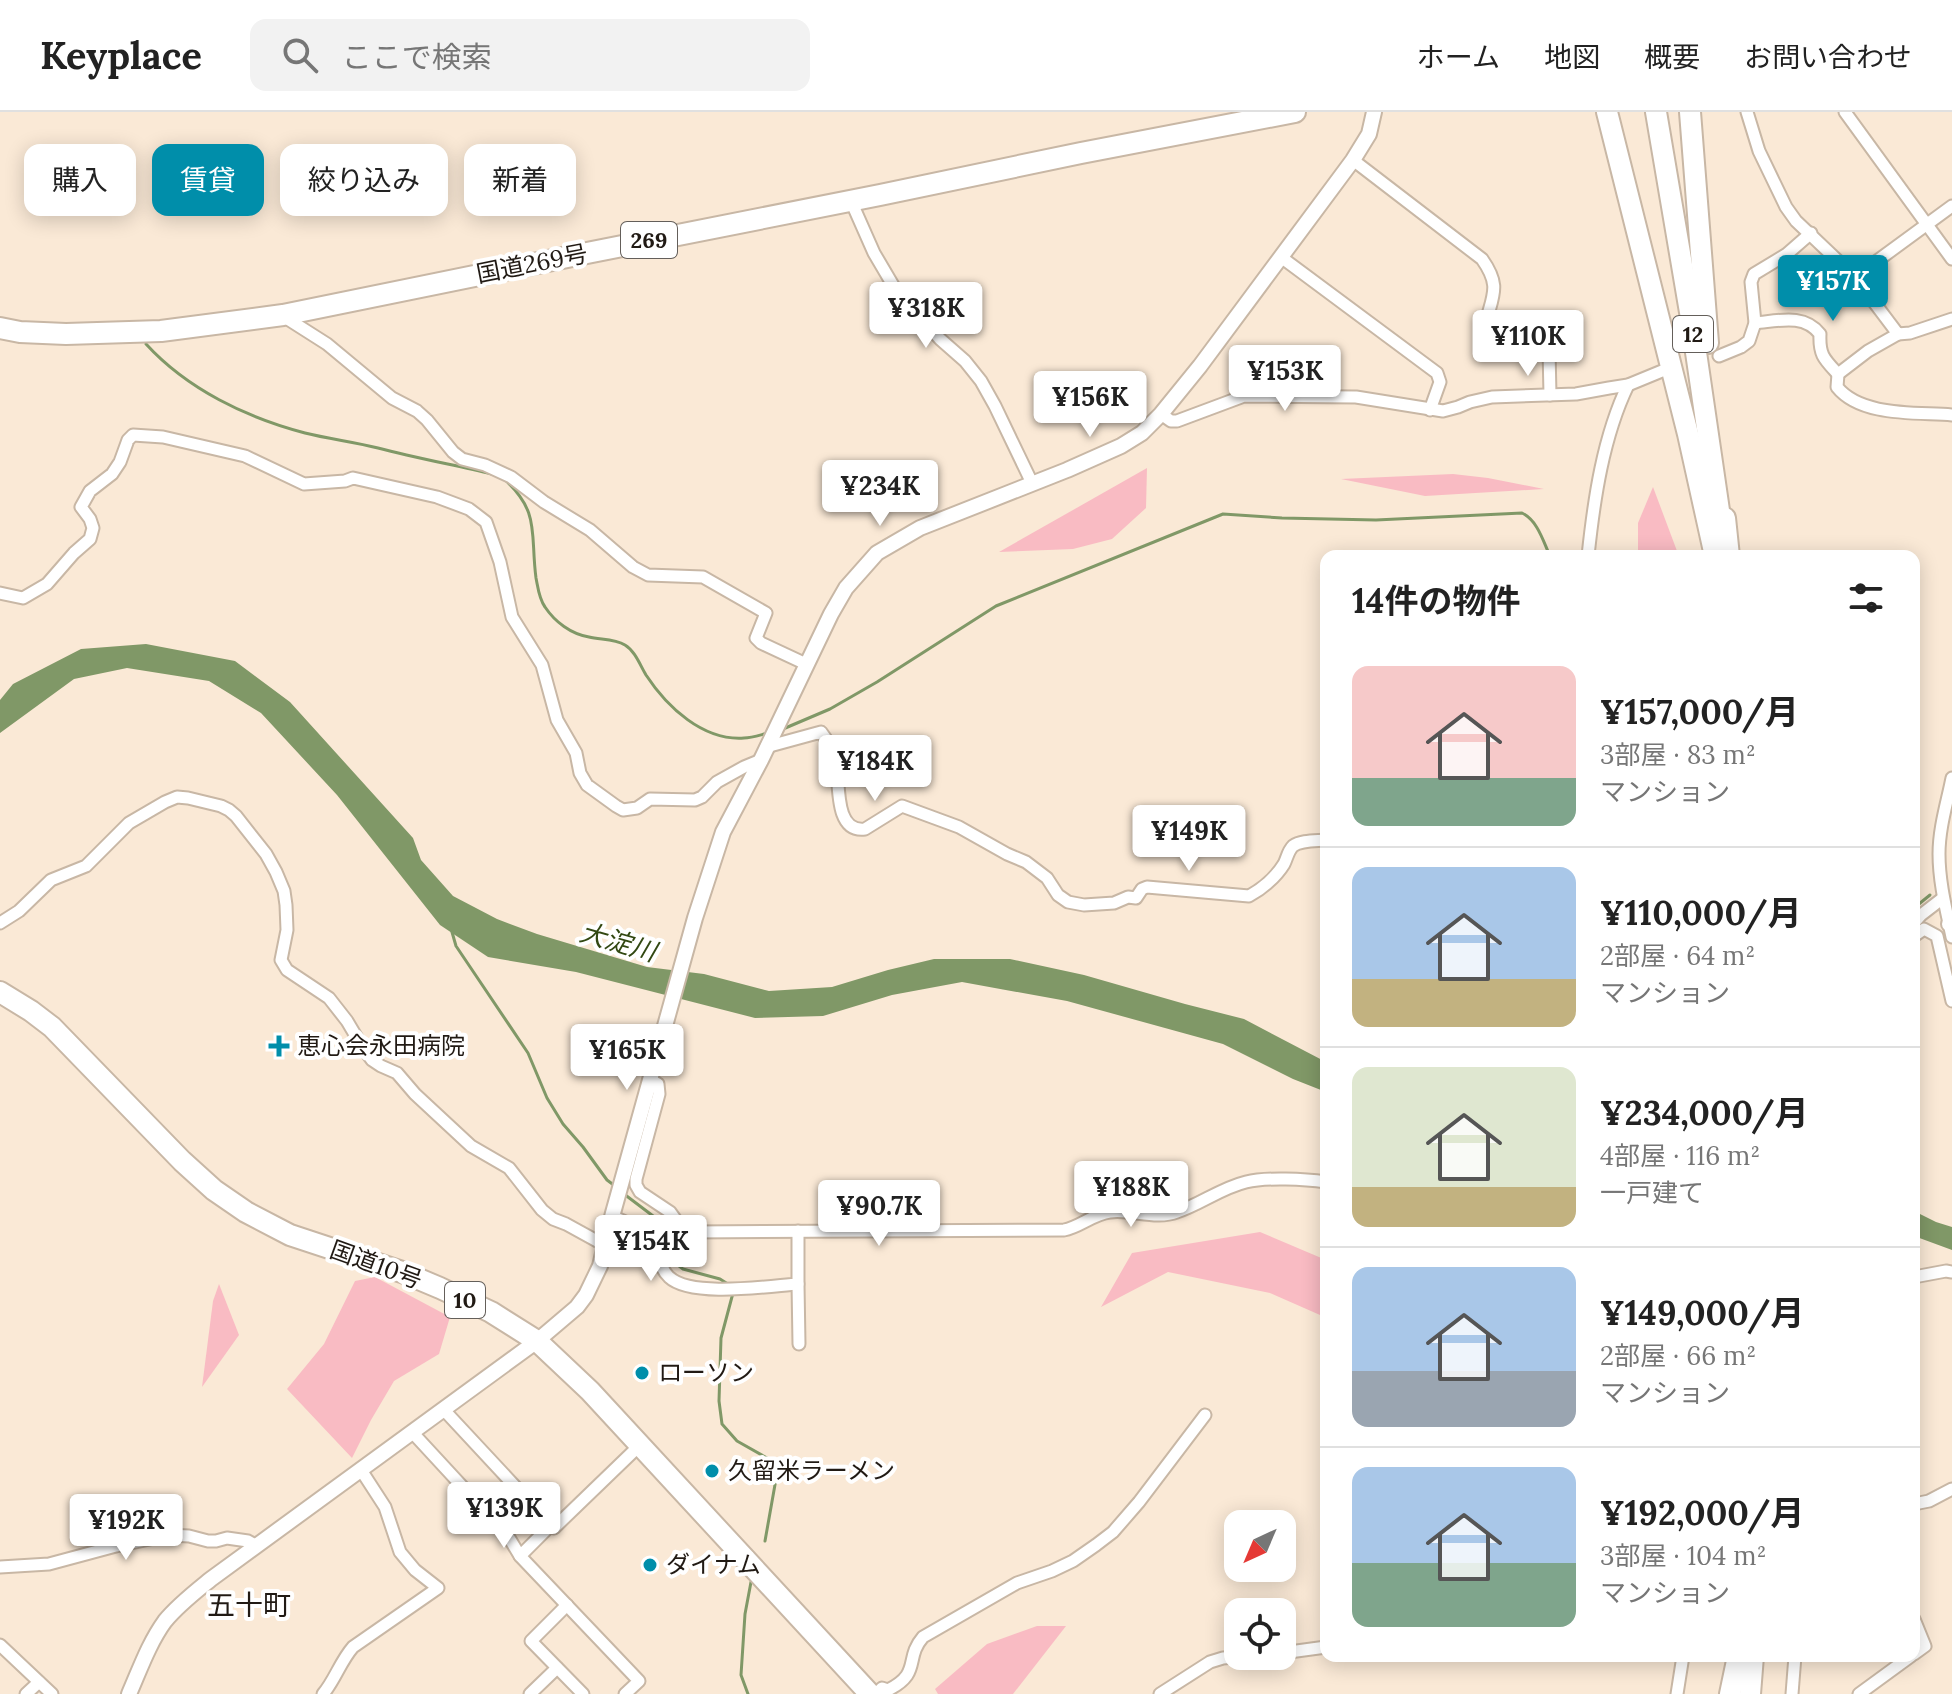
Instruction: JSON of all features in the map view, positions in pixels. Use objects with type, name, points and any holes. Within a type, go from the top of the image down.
[{"type":"highway","name":"国道269号","points":[[0,328],[66,334],[161,331],[283,315],[851,201],[1237,118],[1295,112]]},
{"type":"highway","points":[[1607,112],[1714,550]]},
{"type":"highway","name":"12","points":[[1656,112],[1726,550]]},
{"type":"highway","points":[[1690,112],[1726,550]]},
{"type":"highway","name":"国道10号","points":[[0,992],[52,1027],[182,1161],[214,1190],[246,1212],[290,1235],[402,1272],[440,1288],[491,1312],[537,1341],[590,1391],[873,1694]]},
{"type":"highway","points":[[1730,1694],[1737,1662]]},
{"type":"highway","points":[[1738,1694],[1744,1662]]},
{"type":"highway","points":[[1750,1694],[1753,1662]]},
{"type":"street","points":[[129,1694],[154,1638],[185,1600],[537,1341],[577,1307],[586,1295],[606,1246],[682,961],[723,832],[846,588],[877,553],[895,541],[1121,446],[1142,433],[1200,366],[1353,160],[1369,134],[1374,112]]},
{"type":"street","points":[[1747,112],[1759,151],[1786,207],[1796,221],[1855,277],[1898,334]]},
{"type":"street","points":[[1845,112],[1952,259]]},
{"type":"street","points":[[1353,160],[1482,259],[1495,292],[1486,322],[1506,338],[1545,345],[1549,350],[1550,395]]},
{"type":"street","points":[[851,201],[874,253],[894,287],[981,381],[1032,483]]},
{"type":"street","points":[[1855,277],[1952,206]]},
{"type":"street","points":[[1719,356],[1749,341],[1755,323],[1751,282],[1754,274],[1787,254],[1811,233]]},
{"type":"street","points":[[1281,257],[1437,373],[1440,382],[1430,410]]},
{"type":"street","points":[[283,315],[327,344],[392,398],[417,411],[462,459],[511,477],[590,530],[633,567],[648,575],[703,577],[766,613],[756,638],[806,664]]},
{"type":"street","points":[[1755,323],[1792,319],[1808,322],[1815,327],[1820,334],[1822,356],[1838,374],[1837,387],[1854,401],[1894,413],[1952,415]]},
{"type":"street","points":[[1838,374],[1868,351],[1898,334],[1952,319]]},
{"type":"street","points":[[1161,414],[1171,421],[1177,421],[1244,396],[1356,397],[1443,411],[1492,397],[1576,394],[1628,385],[1662,371]]},
{"type":"street","points":[[1589,550],[1605,453],[1617,408],[1628,385]]},
{"type":"street","points":[[0,593],[23,598],[47,584],[90,539],[93,528],[81,507],[90,491],[112,474],[128,440],[133,435],[163,437],[245,456],[304,484],[353,478],[437,497],[469,509],[486,522],[500,562],[512,617],[542,665],[557,720],[576,753],[580,773],[587,785],[623,810],[637,808],[650,799],[695,800],[717,782],[744,767],[769,743],[821,732],[835,758],[841,809],[851,827],[865,829],[902,806],[959,827],[1026,862],[1047,878],[1058,895],[1068,902],[1084,905],[1114,903],[1128,897],[1136,898],[1147,887],[1249,896],[1272,878],[1284,864],[1292,847],[1301,842],[1320,840]]},
{"type":"street","points":[[1951,928],[1943,898],[1939,855],[1952,778]]},
{"type":"street","points":[[0,923],[19,911],[51,880],[86,866],[121,829],[165,802],[177,797],[221,806],[236,816],[266,854],[284,891],[287,930],[281,960],[287,970],[329,998],[372,1060],[397,1073],[471,1146],[509,1168],[542,1210],[553,1219],[606,1246]]},
{"type":"street","points":[[1920,918],[1943,898]]},
{"type":"street","points":[[1920,932],[1924,929],[1937,936],[1952,1001]]},
{"type":"street","points":[[650,1080],[658,1084],[659,1094],[636,1185],[640,1192],[670,1212],[683,1230],[692,1232],[1064,1230],[1114,1211],[1161,1215],[1178,1212],[1247,1181],[1320,1181]]},
{"type":"street","points":[[613,1214],[647,1234],[662,1269],[677,1283],[720,1290],[798,1284]]},
{"type":"street","points":[[798,1231],[799,1344]]},
{"type":"street","points":[[1920,1276],[1952,1272]]},
{"type":"street","points":[[444,1410],[554,1528],[640,1445]]},
{"type":"street","points":[[873,1694],[882,1688],[888,1690],[903,1683],[910,1673],[916,1645],[923,1637],[1017,1583],[1073,1561],[1113,1532],[1169,1465],[1205,1415]]},
{"type":"street","points":[[412,1432],[508,1536],[520,1556],[639,1681],[625,1694]]},
{"type":"street","points":[[323,1694],[335,1677],[342,1659],[353,1647],[438,1588],[415,1570],[400,1552],[385,1507],[361,1470]]},
{"type":"street","points":[[1920,1503],[1952,1489]]},
{"type":"street","points":[[520,1556],[551,1525]]},
{"type":"street","points":[[0,1567],[49,1564],[169,1535],[208,1541],[227,1538],[248,1541],[257,1546]]},
{"type":"street","points":[[567,1605],[531,1641],[583,1694]]},
{"type":"street","points":[[0,1645],[52,1694]]},
{"type":"street","points":[[1296,1651],[1320,1648]]},
{"type":"street","points":[[1160,1694],[1210,1662],[1224,1658]]},
{"type":"street","points":[[1677,1694],[1682,1662]]},
{"type":"street","points":[[1792,1694],[1795,1662]]},
{"type":"street","points":[[1859,1694],[1903,1662]]},
{"type":"street","points":[[530,1694],[557,1668]]},
{"type":"street","points":[[26,1694],[39,1682]]},
{"type":"shaded area","points":[[1147,468],[1146,508],[1112,539],[1073,549],[999,552]]},
{"type":"shaded area","points":[[1453,474],[1544,489],[1425,496],[1341,479]]},
{"type":"shaded area","points":[[1653,487],[1677,550],[1638,550],[1638,523]]},
{"type":"shaded area","points":[[146,644],[235,661],[290,702],[413,838],[421,860],[453,896],[497,919],[537,934],[647,967],[704,974],[769,991],[832,987],[934,959],[1010,959],[1084,975],[1244,1019],[1320,1059],[1320,1090],[1223,1044],[1067,1001],[962,982],[892,995],[823,1016],[755,1018],[576,972],[488,957],[440,925],[337,795],[261,713],[209,681],[127,668],[74,679],[0,733],[0,700],[13,684],[81,649]]},
{"type":"shaded area","points":[[1920,1214],[1952,1227],[1952,1250],[1920,1238]]},
{"type":"shaded area","points":[[1260,1232],[1320,1257],[1320,1315],[1270,1293],[1168,1272],[1101,1307],[1132,1253]]},
{"type":"shaded area","points":[[375,1277],[450,1317],[439,1354],[394,1381],[352,1458],[287,1389],[324,1344],[355,1281]]},
{"type":"shaded area","points":[[219,1284],[239,1335],[202,1387],[213,1301]]},
{"type":"shaded area","points":[[1037,1626],[1066,1626],[1013,1694],[938,1694],[935,1689],[987,1644]]},
{"type":"waterway","points":[[146,344],[199,388],[261,419],[305,433],[492,474]]},
{"type":"waterway","points":[[503,478],[515,490],[529,513],[539,593],[554,618],[576,633],[616,641],[629,648],[664,699],[701,728],[729,737],[747,738],[768,733]]},
{"type":"waterway","points":[[783,729],[830,709],[877,682],[996,606],[1223,514],[1376,520],[1522,513],[1536,526],[1547,550]]},
{"type":"waterway","points":[[1920,903],[1930,895]]},
{"type":"waterway","points":[[452,932],[456,946],[528,1053],[547,1098],[563,1124],[615,1186]]},
{"type":"waterway","points":[[624,1194],[661,1222],[674,1262],[683,1269],[720,1279],[731,1286]]},
{"type":"waterway","points":[[733,1293],[721,1338],[719,1401],[722,1424],[737,1441],[767,1458],[776,1479],[765,1541]]},
{"type":"waterway","points":[[748,1694],[741,1675],[745,1614],[751,1582]]},
{"type":"place","name":"恵心会永田病院","points":[[279,1046]]},
{"type":"place","name":"ローソン","points":[[642,1373]]},
{"type":"place","name":"久留米ラーメン","points":[[712,1471]]},
{"type":"place","name":"ダイナム","points":[[650,1565]]},
{"type":"district","name":"五十町","points":[[249,1605]]},
{"type":"water label","name":"大淀川","points":[[618,942]]}]
